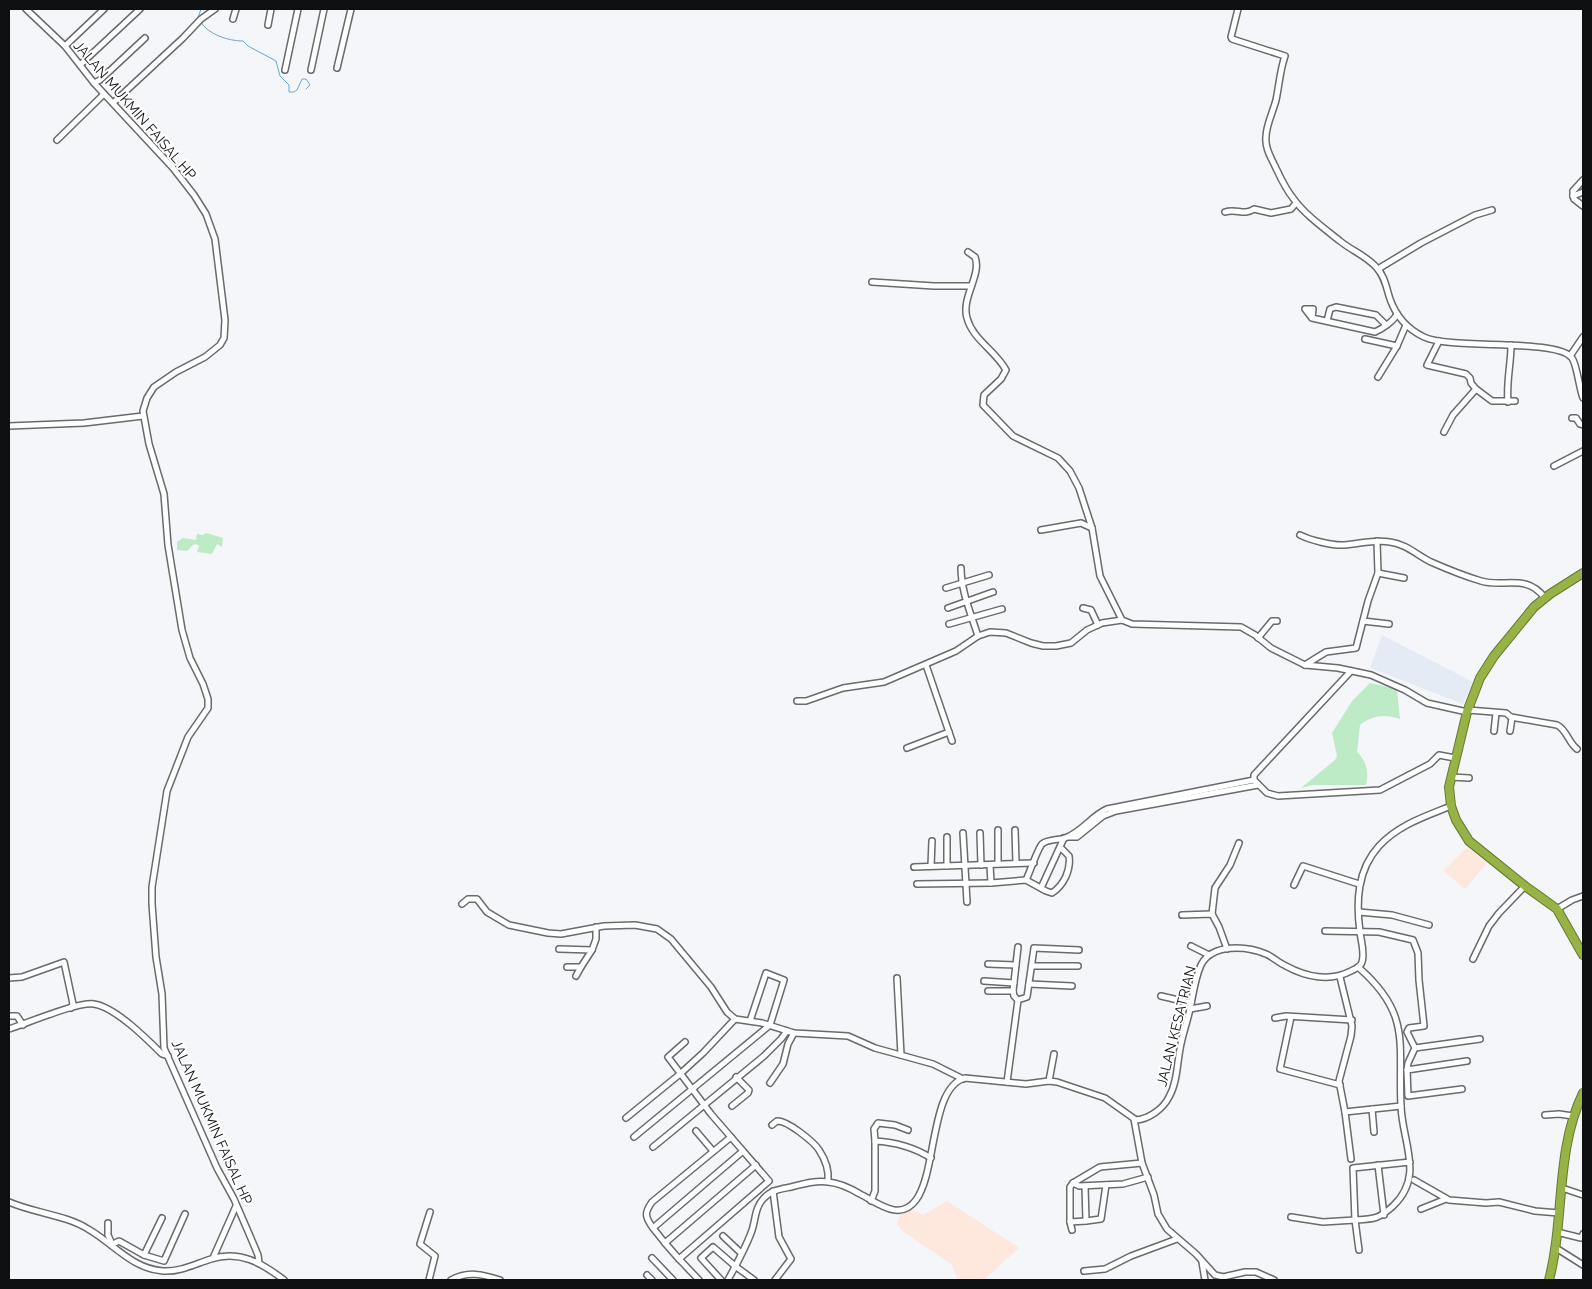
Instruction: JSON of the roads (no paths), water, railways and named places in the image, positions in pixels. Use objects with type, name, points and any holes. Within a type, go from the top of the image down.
[{"type":"highway","points":[[1583,574],[1534,607],[1494,656],[1480,678],[1468,711],[1449,787],[1451,806],[1456,820],[1469,841],[1557,909],[1583,955]]},
{"type":"highway","points":[[1549,1280],[1556,1248],[1566,1146],[1573,1116],[1583,1093]]},
{"type":"street","name":"JALAN MUKMIN FAISAL HP","points":[[26,9],[65,46],[94,83],[173,168],[206,214],[216,239],[225,320],[224,338],[220,345],[205,357],[176,372],[154,387],[144,405],[149,444],[164,494],[168,545],[182,630],[190,658],[208,699],[208,708],[185,743],[167,791],[152,887],[152,904],[156,957],[163,1003],[163,1041],[217,1168],[257,1251],[258,1262]]},
{"type":"street","points":[[65,46],[104,9]]},
{"type":"street","points":[[80,65],[140,9]]},
{"type":"street","points":[[113,103],[214,9]]},
{"type":"street","points":[[233,19],[236,9]]},
{"type":"street","points":[[268,25],[272,9]]},
{"type":"street","points":[[285,70],[298,9]]},
{"type":"street","points":[[311,70],[324,9]]},
{"type":"street","points":[[337,68],[351,9]]},
{"type":"street","points":[[1238,9],[1232,39],[1285,56],[1266,140],[1269,155],[1296,203],[1342,243],[1362,255],[1378,269],[1384,278],[1396,314],[1406,326],[1421,336],[1439,341],[1511,345],[1554,350],[1570,356],[1574,360],[1578,384],[1583,398]]},
{"type":"street","points":[[94,83],[100,80],[145,38]]},
{"type":"street","points":[[57,140],[104,94]]},
{"type":"street","points":[[1583,180],[1573,191],[1574,199],[1583,206]]},
{"type":"street","points":[[1574,196],[1583,192]]},
{"type":"street","points":[[1225,212],[1233,210],[1247,213],[1257,209],[1264,213],[1271,213],[1291,209],[1296,203]]},
{"type":"street","points":[[1378,269],[1421,242],[1475,215],[1492,210]]},
{"type":"street","points":[[968,252],[976,261],[966,311],[971,329],[996,355],[1006,370],[1001,379],[984,395],[983,405],[1013,436],[1035,448],[1052,454],[1065,464],[1079,488],[1092,528],[1100,576],[1122,620],[1127,623],[1139,624],[1235,626],[1246,629],[1271,648],[1305,665],[1351,671],[1382,679],[1433,705],[1468,711],[1506,713],[1511,717],[1561,727],[1572,745],[1577,749]]},
{"type":"street","points":[[872,282],[970,286]]},
{"type":"street","points":[[1327,321],[1330,309],[1336,307],[1376,315],[1386,325]]},
{"type":"street","points":[[1312,318],[1375,332],[1395,318],[1396,314]]},
{"type":"street","points":[[1378,377],[1397,346],[1406,326]]},
{"type":"street","points":[[1570,356],[1583,337]]},
{"type":"street","points":[[1365,339],[1397,346]]},
{"type":"street","points":[[1439,341],[1427,365],[1466,374],[1476,389],[1492,401],[1515,402]]},
{"type":"street","points":[[1508,402],[1507,381],[1511,361],[1511,345]]},
{"type":"street","points":[[1444,432],[1453,415],[1476,389]]},
{"type":"street","points":[[9,426],[84,423],[144,416]]},
{"type":"street","points":[[1572,418],[1576,418],[1583,425]]},
{"type":"street","points":[[1554,466],[1583,451]]},
{"type":"street","points":[[1041,530],[1081,523],[1092,528]]},
{"type":"street","points":[[1300,536],[1340,545],[1377,540],[1402,545],[1433,562],[1482,582],[1493,584],[1512,582],[1534,587],[1545,598]]},
{"type":"street","points":[[1305,665],[1326,652],[1356,648],[1368,601],[1378,573],[1377,540]]},
{"type":"street","points":[[961,568],[963,584],[978,636]]},
{"type":"street","points":[[1378,573],[1404,578]]},
{"type":"street","points":[[946,588],[989,575]]},
{"type":"street","points":[[948,608],[993,592]]},
{"type":"street","points":[[1083,608],[1091,610],[1098,625]]},
{"type":"street","points":[[949,624],[1002,609]]},
{"type":"street","points":[[797,701],[806,701],[843,688],[884,682],[956,652],[978,636],[999,631],[1042,646],[1056,646],[1070,643],[1087,630],[1108,621],[1122,620]]},
{"type":"street","points":[[1258,638],[1272,621],[1277,621]]},
{"type":"street","points":[[1363,621],[1389,624]]},
{"type":"street","points":[[926,664],[952,742]]},
{"type":"street","points":[[1351,671],[1254,775],[1254,780],[1267,793],[1274,796],[1372,792],[1386,788],[1416,772],[1430,764],[1439,755],[1455,758]]},
{"type":"street","points":[[1494,732],[1496,713]]},
{"type":"street","points":[[1510,731],[1511,717]]},
{"type":"street","points":[[907,748],[948,732]]},
{"type":"street","points":[[1451,777],[1469,778]]},
{"type":"street","points":[[1041,888],[1066,838],[1107,809],[1254,780]]},
{"type":"street","points":[[1026,880],[1042,844],[1048,841],[1077,837],[1103,816],[1116,811],[1258,785]]},
{"type":"street","points":[[1350,1160],[1340,1085],[1342,1068],[1352,1036],[1352,1020],[1340,977],[1358,967],[1362,960],[1359,884],[1372,854],[1388,837],[1408,824],[1451,806]]},
{"type":"street","points":[[998,830],[998,864]]},
{"type":"street","points":[[1015,830],[1016,863]]},
{"type":"street","points":[[963,833],[967,902]]},
{"type":"street","points":[[980,833],[981,865]]},
{"type":"street","points":[[946,837],[947,866]]},
{"type":"street","points":[[931,866],[932,841]]},
{"type":"street","points":[[1227,949],[1212,914],[1215,888],[1230,865],[1238,843]]},
{"type":"street","points":[[917,884],[1026,880],[1052,892],[1059,888],[1064,880],[1070,861],[1068,854],[1061,848]]},
{"type":"street","points":[[914,867],[1034,864]]},
{"type":"street","points":[[990,865],[991,882]]},
{"type":"street","points":[[1294,885],[1303,866],[1359,884]]},
{"type":"street","points":[[1473,959],[1489,926],[1525,886]]},
{"type":"street","points":[[1557,909],[1583,896]]},
{"type":"street","points":[[462,904],[468,899],[477,900],[484,909],[510,925],[548,934],[561,934],[596,927],[643,925],[661,930],[711,987],[727,1012],[735,1020],[770,1025],[794,1033],[844,1035],[875,1048],[933,1064],[963,1079],[1026,1084],[1049,1081],[1065,1084],[1101,1096],[1134,1119],[1142,1163],[1162,1222],[1177,1239],[1210,1271],[1220,1277],[1251,1271],[1274,1280]]},
{"type":"street","points":[[1359,912],[1392,915],[1428,925]]},
{"type":"street","points":[[1182,916],[1212,914]]},
{"type":"street","points":[[576,976],[592,950],[596,939],[596,927]]},
{"type":"street","points":[[1325,931],[1382,933],[1413,940],[1418,953],[1424,1026],[1409,1028],[1407,1032],[1415,1048]]},
{"type":"street","points":[[1191,946],[1209,955]]},
{"type":"street","points":[[1018,947],[1013,991],[1014,996],[1018,1000]]},
{"type":"street","points":[[1018,1000],[1027,996],[1034,948],[1078,950]]},
{"type":"street","points":[[558,949],[592,950]]},
{"type":"street","name":"JALAN KESATRIAN","points":[[1134,1119],[1142,1119],[1155,1112],[1166,1103],[1171,1094],[1199,971],[1209,955],[1219,950],[1246,950],[1261,953],[1306,975],[1325,978],[1340,977]]},
{"type":"street","points":[[9,978],[22,977],[64,962],[73,1004],[71,1008]]},
{"type":"street","points":[[988,964],[1016,965]]},
{"type":"street","points":[[1032,966],[1078,966]]},
{"type":"street","points":[[567,967],[582,967]]},
{"type":"street","points":[[1291,1217],[1323,1222],[1375,1219],[1384,1215],[1398,1202],[1406,1191],[1410,1179],[1408,1144],[1403,1129],[1400,1106],[1401,1039],[1394,1013],[1381,990],[1358,967]]},
{"type":"street","points":[[634,1137],[770,1025],[784,980],[766,973],[750,1021]]},
{"type":"street","points":[[897,978],[901,1054]]},
{"type":"street","points":[[984,982],[1014,983]]},
{"type":"street","points":[[1029,984],[1072,986]]},
{"type":"street","points":[[988,991],[1013,991]]},
{"type":"street","points":[[1161,996],[1191,1006],[1207,1006]]},
{"type":"street","points":[[1007,1082],[1018,1000]]},
{"type":"street","points":[[9,1029],[71,1008],[90,1004],[103,1007],[124,1019],[162,1054],[168,1056]]},
{"type":"street","points":[[9,1016],[17,1016],[24,1024]]},
{"type":"street","points":[[1291,1017],[1280,1069],[1340,1085]]},
{"type":"street","points":[[1275,1018],[1352,1020]]},
{"type":"street","points":[[626,1118],[680,1074],[735,1020]]},
{"type":"street","points":[[653,1147],[773,1048],[787,1030]]},
{"type":"street","points":[[770,1083],[783,1064],[788,1044],[794,1033]]},
{"type":"street","points":[[1415,1048],[1480,1039]]},
{"type":"street","points":[[679,1259],[768,1181],[703,1104],[668,1057],[685,1042]]},
{"type":"street","points":[[1415,1048],[1407,1070],[1408,1096],[1462,1089]]},
{"type":"street","points":[[1049,1081],[1054,1054]]},
{"type":"street","points":[[1407,1070],[1467,1061]]},
{"type":"street","points":[[732,1106],[749,1090],[736,1077]]},
{"type":"street","points":[[728,1280],[752,1230],[758,1204],[773,1191],[819,1181],[828,1181],[845,1186],[882,1207],[894,1211],[910,1207],[921,1192],[931,1158],[936,1127],[950,1087],[955,1082],[963,1079]]},
{"type":"street","points":[[1345,1112],[1400,1106]]},
{"type":"street","points":[[1372,1108],[1374,1132]]},
{"type":"street","points":[[1545,1115],[1560,1114],[1573,1116]]},
{"type":"street","points":[[772,1125],[777,1121],[785,1122],[818,1148],[827,1168],[828,1181]]},
{"type":"street","points":[[871,1201],[875,1191],[874,1129],[878,1124],[908,1130]]},
{"type":"street","points":[[696,1131],[713,1151]]},
{"type":"street","points":[[699,1280],[653,1228],[646,1218],[645,1211],[652,1202],[731,1137]]},
{"type":"street","points":[[875,1141],[901,1146],[923,1153],[931,1158]]},
{"type":"street","points":[[653,1228],[743,1151]]},
{"type":"street","points":[[1358,1250],[1352,1169],[1410,1162]]},
{"type":"street","points":[[1072,1230],[1070,1222],[1070,1187],[1073,1183],[1100,1167],[1142,1163]]},
{"type":"street","points":[[665,1243],[756,1165]]},
{"type":"street","points":[[1378,1165],[1384,1215]]},
{"type":"street","points":[[1073,1183],[1076,1186],[1123,1184],[1148,1177]]},
{"type":"street","points":[[1414,1180],[1446,1199],[1454,1201],[1502,1202],[1540,1212],[1559,1213]]},
{"type":"street","points":[[1070,1222],[1101,1219],[1106,1185]]},
{"type":"street","points":[[1085,1186],[1086,1221]]},
{"type":"street","points":[[1562,1188],[1583,1195]]},
{"type":"street","points":[[773,1191],[779,1237],[791,1260],[775,1280]]},
{"type":"street","points":[[1421,1209],[1446,1199]]},
{"type":"street","points":[[9,1202],[28,1210],[63,1218],[82,1226],[112,1245],[129,1260],[153,1270],[178,1270],[213,1258],[237,1257],[258,1262],[270,1268],[284,1280]]},
{"type":"street","points":[[213,1258],[236,1206]]},
{"type":"street","points":[[430,1212],[420,1244],[435,1256],[430,1280]]},
{"type":"street","points":[[112,1245],[120,1241],[144,1255],[164,1262],[185,1214]]},
{"type":"street","points":[[144,1255],[162,1218]]},
{"type":"street","points":[[108,1223],[108,1236],[112,1245]]},
{"type":"street","points":[[1557,1232],[1581,1238],[1583,1234]]},
{"type":"street","points":[[723,1236],[741,1253]]},
{"type":"street","points":[[1084,1271],[1105,1269],[1131,1256],[1177,1239]]},
{"type":"street","points":[[721,1280],[701,1258],[713,1247],[754,1280]]},
{"type":"street","points":[[1556,1248],[1583,1265]]},
{"type":"street","points":[[652,1258],[673,1280]]},
{"type":"street","points":[[1202,1262],[1205,1280]]},
{"type":"street","points":[[450,1280],[459,1276],[474,1274],[500,1280]]},
{"type":"street","points":[[647,1280],[648,1275],[652,1280]]},
{"type":"waterway","points":[[198,18],[201,9]]},
{"type":"waterway","points":[[200,21],[213,33],[232,40],[243,41],[248,46],[276,61],[280,76],[289,85],[289,92],[297,90],[302,79],[306,79],[310,85],[306,89]]}]
